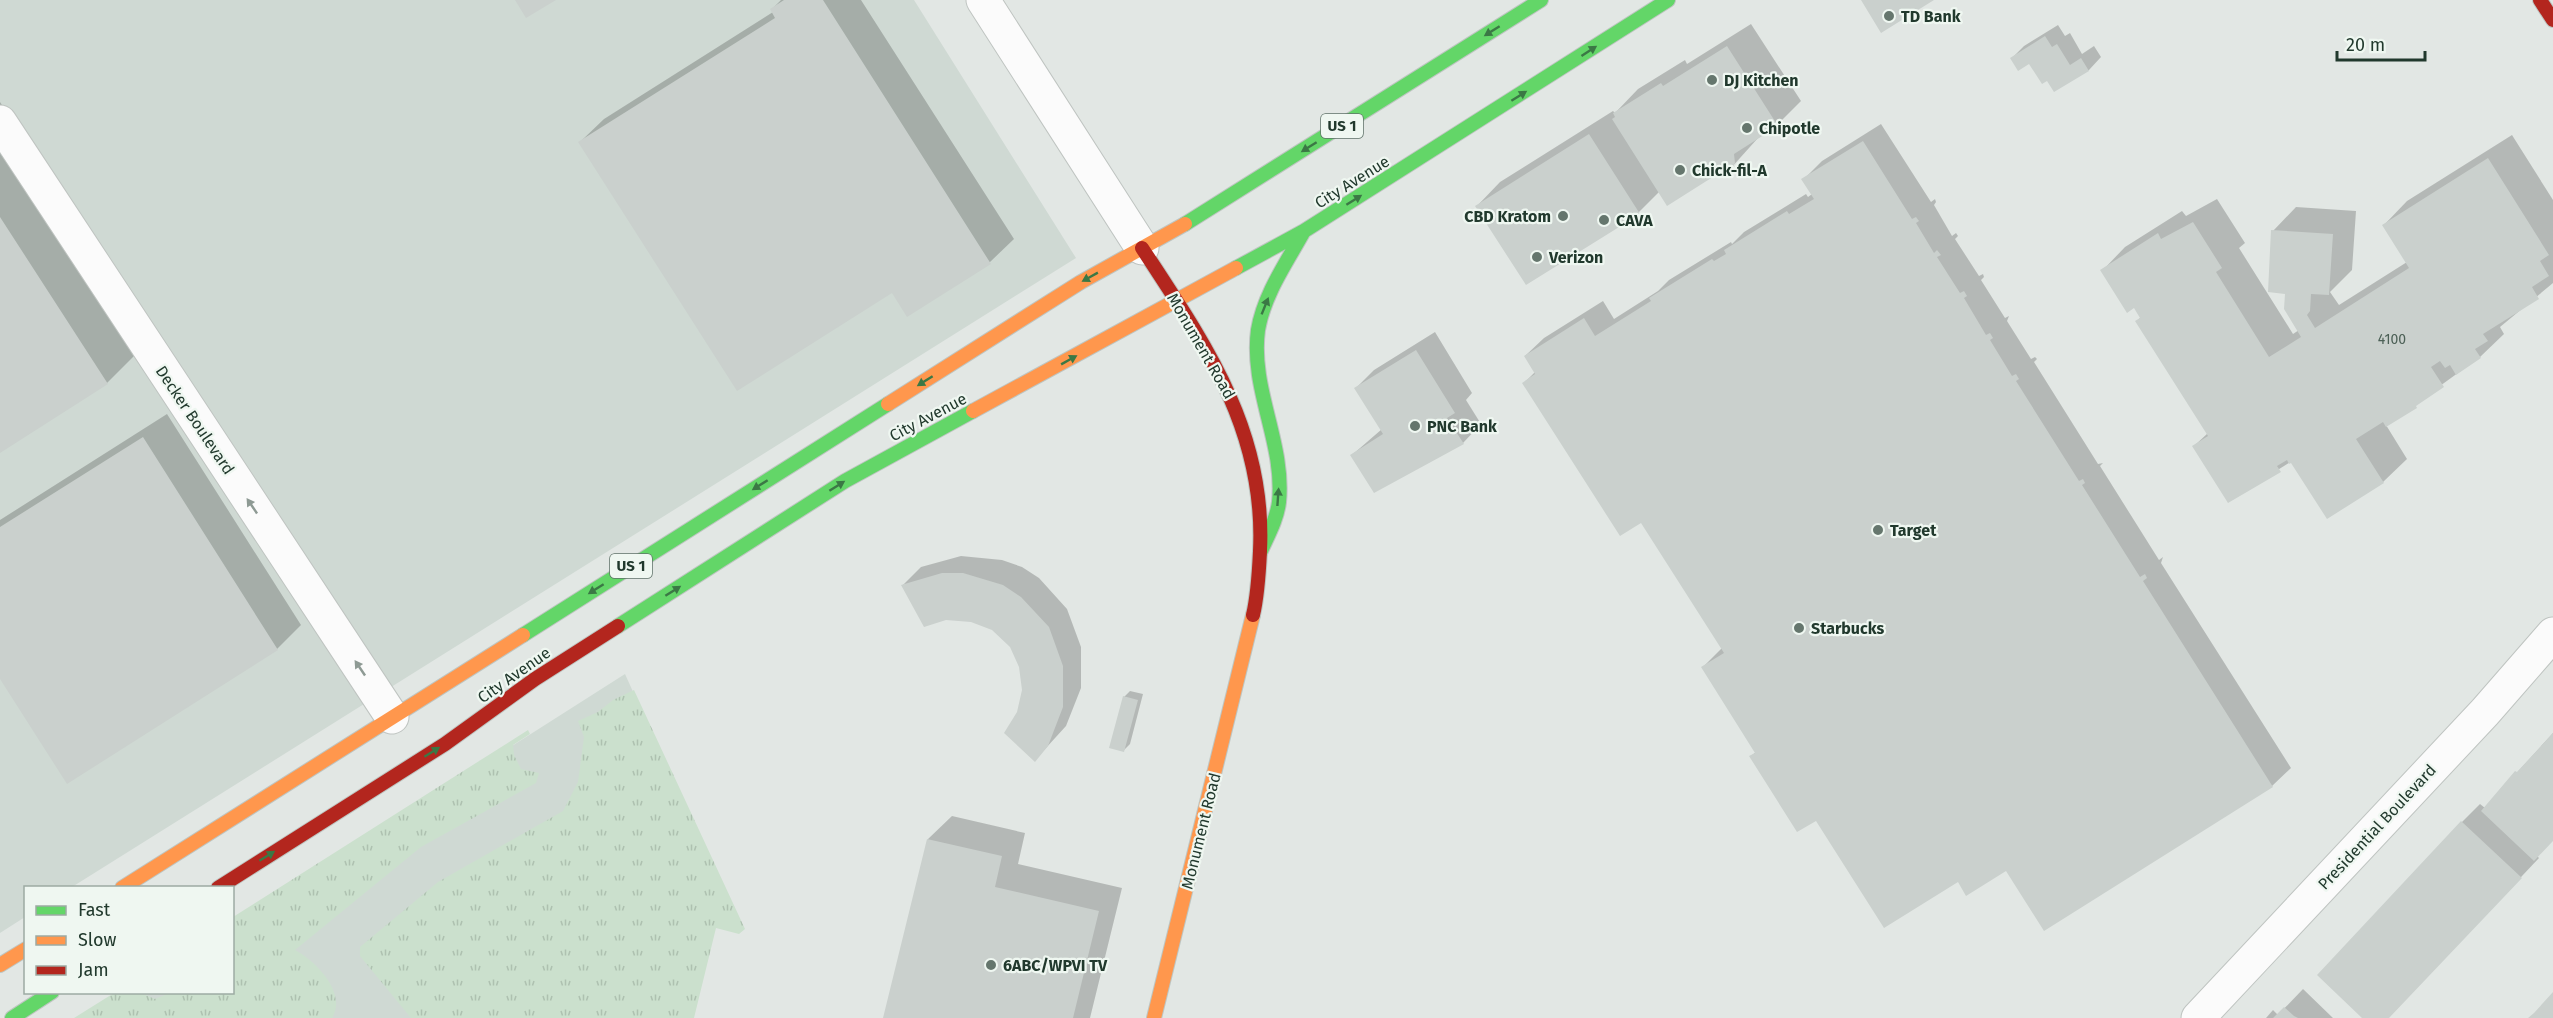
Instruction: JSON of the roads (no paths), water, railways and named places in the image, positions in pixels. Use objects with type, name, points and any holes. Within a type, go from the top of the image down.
[{"type":"main road","name":"City Avenue","points":[[125,886],[1081,282],[1207,211],[1541,0]]},
{"type":"main road","name":"City Avenue","points":[[221,886],[445,744],[535,679],[845,481],[1304,231],[1668,0]]},
{"type":"main road","points":[[2540,0],[2553,20]]},
{"type":"main road","points":[[1260,553],[1278,503],[1279,476],[1274,441],[1258,375],[1258,333],[1266,303],[1304,231]]},
{"type":"main road","name":"Monument Road","points":[[1142,248],[1215,365],[1242,422],[1258,483],[1260,553],[1255,607],[1154,1018]]},
{"type":"main road","points":[[0,965],[24,950]]},
{"type":"main road","points":[[12,1018],[50,994]]},
{"type":"street","name":"Monument Road","points":[[983,0],[1142,248]]},
{"type":"street","name":"Decker Boulevard","points":[[0,122],[392,717]]},
{"type":"street","name":"Presidential Boulevard","points":[[2198,1018],[2485,712],[2553,634]]},
{"type":"place","name":"TD Bank","points":[[1889,16]]},
{"type":"place","name":"DJ Kitchen","points":[[1712,80]]},
{"type":"place","name":"Chipotle","points":[[1747,128]]},
{"type":"place","name":"Chick-fil-A","points":[[1680,170]]},
{"type":"place","name":"CBD Kratom","points":[[1563,216]]},
{"type":"place","name":"CAVA","points":[[1604,220]]},
{"type":"place","name":"Verizon","points":[[1537,257]]},
{"type":"place","name":"PNC Bank","points":[[1415,426]]},
{"type":"place","name":"Target","points":[[1878,530]]},
{"type":"place","name":"Starbucks","points":[[1799,628]]},
{"type":"place","name":"6ABC/WPVI TV","points":[[991,965]]}]
